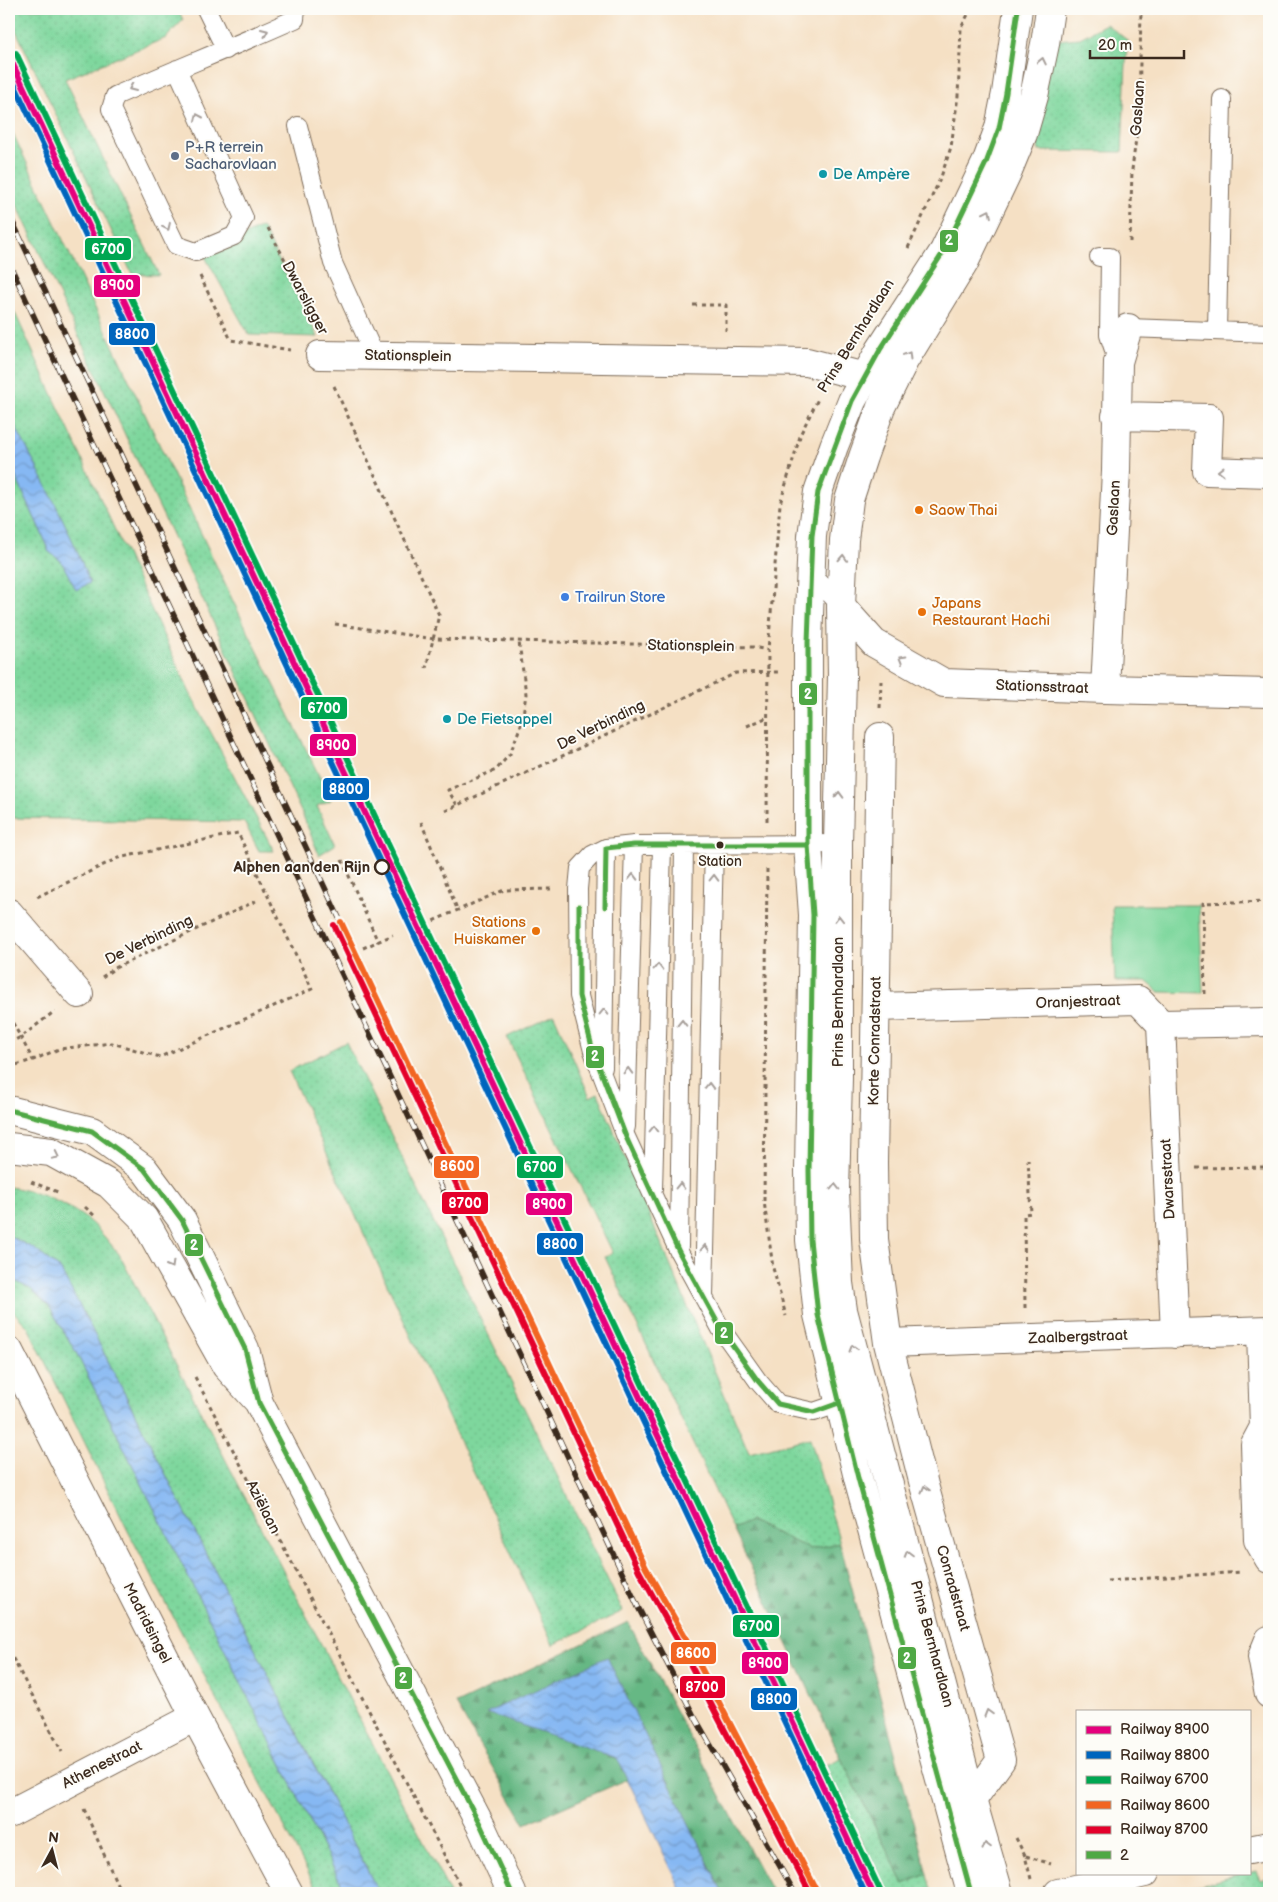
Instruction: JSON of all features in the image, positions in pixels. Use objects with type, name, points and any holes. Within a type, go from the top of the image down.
[{"type":"street","name":"Prins Bernhardlaan","points":[[999,1893],[960,1803],[839,1403],[818,1320],[810,1240],[809,1171],[813,915],[808,845],[808,642],[812,536],[818,492],[852,401],[880,350],[944,251],[986,163],[999,128],[1018,9]]},
{"type":"street","name":"Prins Bernhardlaan","points":[[971,1893],[960,1803],[866,1394],[842,1310],[835,1191],[838,1078],[841,606],[844,540],[849,500],[862,457],[891,386],[904,361],[964,263],[1007,173],[1023,134],[1034,96],[1050,9]]},
{"type":"street","name":"Gaslaan","points":[[1105,690],[1116,471],[1118,362],[1128,328]]},
{"type":"street","name":"Stationsplein","points":[[320,355],[806,362],[833,369]]},
{"type":"street","points":[[833,369],[891,386]]},
{"type":"street","points":[[1116,416],[1208,418],[1206,471],[1269,473]]},
{"type":"street","name":"Stationsstraat","points":[[841,606],[874,643],[944,683],[1105,690],[1269,693]]},
{"type":"street","name":"Korte Conradstraat","points":[[880,737],[873,1163],[874,1239],[888,1343]]},
{"type":"street","points":[[9,913],[79,994]]},
{"type":"street","name":"Oranjestraat","points":[[876,1007],[1138,1000],[1161,1024]]},
{"type":"street","points":[[1161,1024],[1269,1022]]},
{"type":"street","name":"Dwarsstraat","points":[[1161,1024],[1175,1334]]},
{"type":"street","points":[[9,1110],[92,1131],[144,1169],[182,1220],[245,1349],[259,1403],[480,1826],[512,1893]]},
{"type":"street","points":[[9,1146],[51,1152],[109,1184],[144,1219],[226,1366],[259,1403]]},
{"type":"street","points":[[1260,1565],[1255,1444],[1264,1426],[1265,1330]]},
{"type":"street","name":"Zaalbergstraat","points":[[888,1343],[1265,1330]]},
{"type":"street","name":"Conradstraat","points":[[888,1343],[924,1484],[1001,1760],[960,1803]]},
{"type":"street","name":"Madridsingel","points":[[9,1351],[195,1717],[289,1893]]},
{"type":"street","points":[[1269,1640],[1262,1656],[1269,1694]]},
{"type":"street","name":"Athenestraat","points":[[9,1814],[195,1717]]},
{"type":"street","points":[[1250,1850],[1269,1846]]},
{"type":"street","points":[[1058,1893],[1141,1874]]},
{"type":"lane","points":[[206,9],[226,50]]},
{"type":"lane","points":[[177,68],[244,218],[234,236],[196,252],[176,245],[111,109],[115,96],[177,68],[226,50],[295,19],[296,9]]},
{"type":"lane","points":[[1217,331],[1222,99]]},
{"type":"lane","points":[[298,126],[332,263],[375,356]]},
{"type":"lane","points":[[1099,257],[1110,257],[1109,335],[1118,362]]},
{"type":"lane","name":"Gaslaan","points":[[1128,328],[1269,333]]},
{"type":"lane","points":[[811,573],[841,606]]},
{"type":"lane","points":[[838,844],[634,845],[606,848],[592,855],[580,868],[578,889],[579,996],[593,1051],[626,1137],[652,1196],[721,1329],[758,1381],[778,1404],[814,1412],[866,1394]]},
{"type":"lane","points":[[626,1137],[634,845]]},
{"type":"lane","points":[[652,1196],[662,845]]},
{"type":"lane","points":[[680,1252],[684,845]]},
{"type":"lane","points":[[704,1297],[714,845]]},
{"type":"lane","points":[[603,1078],[606,848]]},
{"type":"path","points":[[905,253],[941,177],[951,147],[958,96],[961,28],[971,9]]},
{"type":"path","name":"Gaslaan","points":[[1130,249],[1132,170],[1139,114],[1141,9]]},
{"type":"path","name":"Dwarsligger","points":[[187,249],[231,340],[320,355],[328,341],[264,221],[244,218]]},
{"type":"path","points":[[693,305],[726,305],[726,362]]},
{"type":"path","points":[[320,355],[440,615],[426,668]]},
{"type":"path","name":"Prins Bernhardlaan","points":[[769,671],[768,650],[780,504],[801,433],[833,369]]},
{"type":"path","name":"Stationsplein","points":[[335,624],[434,639],[753,647],[768,650]]},
{"type":"path","points":[[457,805],[448,790],[496,770],[510,754],[517,737],[526,694],[519,642]]},
{"type":"path","name":"De Verbinding","points":[[445,811],[590,744],[736,673],[769,671]]},
{"type":"path","points":[[747,726],[768,717]]},
{"type":"path","points":[[421,822],[458,912]]},
{"type":"path","points":[[9,1067],[59,1049],[112,1043],[160,1057],[312,988],[238,833],[118,858],[34,899]]},
{"type":"path","points":[[342,860],[378,942]]},
{"type":"path","name":"De Verbinding","points":[[9,1043],[21,1037],[115,968],[256,901]]},
{"type":"path","points":[[1205,1023],[1203,903],[1269,901]]},
{"type":"path","points":[[363,948],[393,935]]},
{"type":"path","points":[[9,1016],[32,1060]]},
{"type":"path","points":[[1025,1338],[1024,1214],[1031,1213],[1028,1159]]},
{"type":"path","points":[[1168,1169],[1269,1167]]},
{"type":"path","points":[[24,1179],[67,1196]]},
{"type":"path","points":[[82,1205],[97,1217]]},
{"type":"path","name":"Aziëlaan","points":[[192,1371],[464,1893]]},
{"type":"path","points":[[1107,1581],[1260,1565]]},
{"type":"path","points":[[9,1651],[74,1780],[121,1893]]},
{"type":"path","points":[[1012,1829],[1025,1856],[1032,1884]]},
{"type":"green space","points":[[9,9],[178,9],[183,20],[166,38],[65,79],[159,275],[132,274],[9,16]]},
{"type":"green space","points":[[1106,24],[1127,40],[1122,152],[1039,151],[1034,126],[1057,40],[1080,38]]},
{"type":"green space","points":[[9,125],[232,599],[331,800],[317,806],[335,845],[319,855],[304,818],[207,609],[9,188]]},
{"type":"green space","points":[[262,227],[318,337],[249,335],[204,255]]},
{"type":"green space","points":[[9,300],[190,693],[274,851],[259,851],[244,822],[9,818],[9,462],[48,547],[48,551],[61,561],[67,572],[35,465],[9,414]]},
{"type":"green space","points":[[1112,905],[1199,905],[1203,993],[1159,992],[1146,981],[1115,981]]},
{"type":"green space","points":[[554,1015],[590,1097],[598,1093],[749,1453],[810,1438],[840,1543],[810,1549],[750,1521],[733,1529],[605,1257],[613,1253],[507,1037]]},
{"type":"green space","points":[[346,1042],[623,1611],[553,1645],[289,1071]]},
{"type":"green space","points":[[9,1187],[46,1197],[65,1205],[92,1223],[119,1254],[450,1893],[379,1893],[60,1269],[33,1248],[9,1236]]},
{"type":"green space","points":[[9,1278],[31,1289],[49,1306],[76,1352],[346,1893],[319,1893],[128,1531],[28,1327],[9,1307]]},
{"type":"green space","points":[[750,1521],[810,1549],[840,1543],[927,1874],[904,1884],[841,1758],[733,1529]]},
{"type":"green space","points":[[628,1622],[773,1893],[723,1893],[607,1658],[487,1713],[617,1758],[628,1779],[525,1824],[456,1704]]},
{"type":"green space","points":[[841,1758],[904,1884],[927,1874],[932,1893],[887,1893],[824,1766]]},
{"type":"green space","points":[[1256,1871],[1260,1880],[1269,1878],[1269,1893],[1166,1893],[1250,1874]]},
{"type":"water","points":[[9,414],[42,476],[90,583],[76,590],[61,561],[48,551],[48,547],[9,462]]},
{"type":"water","points":[[9,1236],[33,1248],[60,1269],[379,1893],[346,1893],[76,1352],[49,1306],[31,1289],[9,1278]]},
{"type":"water","points":[[607,1657],[723,1893],[683,1893],[617,1758],[486,1713]]},
{"type":"railway","points":[[9,214],[341,922]]},
{"type":"railway","points":[[9,263],[639,1609],[693,1714],[795,1893]]},
{"type":"rail line","name":"6700","points":[[16,53],[880,1890]]},
{"type":"rail line","name":"8900","points":[[9,56],[873,1893]]},
{"type":"rail line","name":"8800","points":[[9,73],[865,1893]]},
{"type":"rail line","name":"8600","points":[[341,922],[646,1568],[685,1637],[818,1893]]},
{"type":"rail line","name":"8700","points":[[334,925],[639,1571],[678,1641],[810,1893]]},
{"type":"transit line","name":"2","points":[[971,1893],[858,1478],[818,1315],[810,1240],[809,1171],[813,915],[808,845],[808,642],[812,536],[818,492],[852,401],[880,350],[944,251],[986,163],[999,128],[1018,9]]},
{"type":"transit line","name":"2","points":[[605,907],[606,848],[634,845],[808,845]]},
{"type":"transit line","name":"2","points":[[579,906],[579,996],[593,1051],[626,1137],[679,1252],[721,1329],[758,1381],[778,1404],[814,1412],[839,1403]]},
{"type":"transit line","name":"2","points":[[9,1110],[92,1131],[144,1169],[182,1220],[245,1349],[259,1403],[481,1826],[512,1893]]},
{"type":"place","name":"P+R terrein Sacharovlaan","points":[[175,156]]},
{"type":"place","name":"De Ampère","points":[[823,174]]},
{"type":"place","name":"Saow Thai","points":[[919,510]]},
{"type":"place","name":"Trailrun Store","points":[[565,597]]},
{"type":"place","name":"Japans Restaurant Hachi","points":[[922,612]]},
{"type":"place","name":"De Fietsappel","points":[[447,719]]},
{"type":"place","name":"Station","points":[[720,845]]},
{"type":"place","name":"Alphen aan den Rijn","points":[[382,867]]},
{"type":"place","name":"Stations Huiskamer","points":[[536,931]]}]
